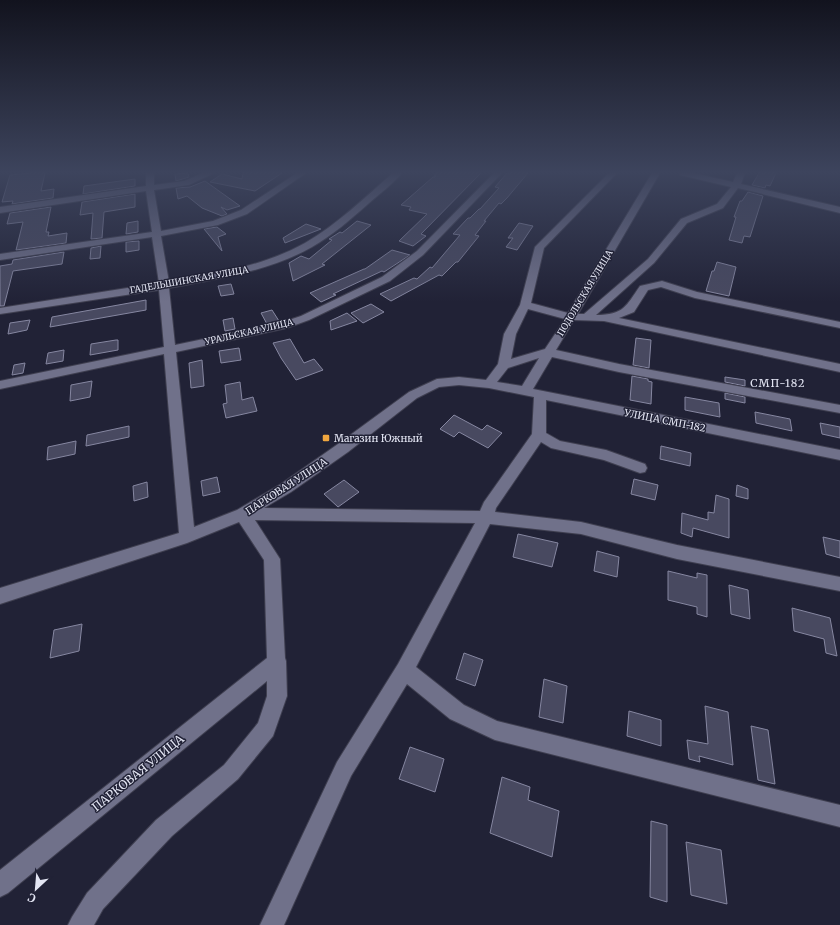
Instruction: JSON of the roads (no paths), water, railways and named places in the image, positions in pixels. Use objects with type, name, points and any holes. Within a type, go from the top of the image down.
[{"type":"street","points":[[154,216],[164,285],[187,537]]},
{"type":"street","points":[[0,257],[157,234],[215,223],[234,216]]},
{"type":"street","name":"ГАДЕЛЬШИНСКАЯ УЛИЦА","points":[[0,311],[164,285],[249,269],[297,251],[348,216]]},
{"type":"street","name":"УРАЛЬСКАЯ УЛИЦА","points":[[0,385],[169,351],[283,326],[305,318],[386,279],[420,253],[456,216]]},
{"type":"street","points":[[489,384],[504,365],[510,334],[525,305],[540,247],[570,216]]},
{"type":"street","name":"ПОДОЛЬСКАЯ УЛИЦА","points":[[532,393],[548,352],[572,317],[631,216]]},
{"type":"street","points":[[586,318],[651,261],[684,221],[696,216]]},
{"type":"street","points":[[525,305],[572,317],[602,318],[622,314],[630,310],[644,288],[662,284],[695,295],[840,325]]},
{"type":"street","points":[[602,318],[840,368]]},
{"type":"street","points":[[504,365],[548,352],[627,369],[840,409]]},
{"type":"street","name":"ПАРКОВАЯ УЛИЦА","points":[[0,596],[187,537],[242,514],[286,488],[343,448],[413,395],[437,383],[459,381],[489,384]]},
{"type":"street","name":"УЛИЦА СМП-182","points":[[489,384],[840,455]]},
{"type":"street","points":[[272,925],[344,769],[405,670],[486,517],[489,506],[539,435],[532,393]]},
{"type":"street","points":[[539,435],[556,445],[606,455],[640,468]]},
{"type":"street","points":[[242,514],[486,517],[581,528],[677,552],[840,584]]},
{"type":"street","points":[[80,925],[95,901],[164,828],[231,772],[266,730],[277,696],[277,661],[272,559],[242,514]]},
{"type":"street","name":"ПАРКОВАЯ УЛИЦА","points":[[0,885],[277,661]]},
{"type":"street","points":[[405,670],[457,712],[495,730],[840,816]]},
{"type":"place","name":"Магазин Южный","points":[[326,438]]},
{"type":"district","name":"СМП-182","points":[[778,383]]}]
